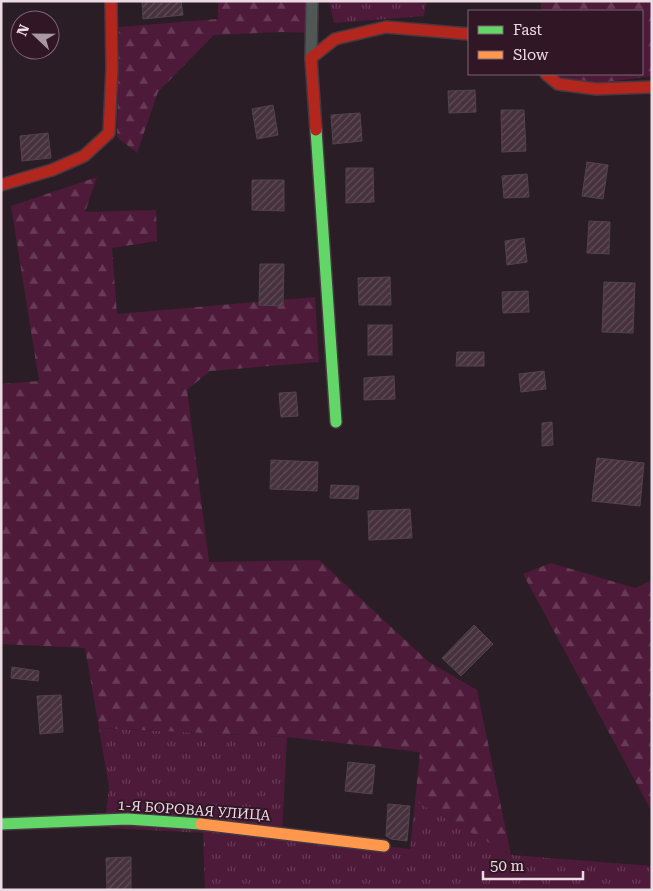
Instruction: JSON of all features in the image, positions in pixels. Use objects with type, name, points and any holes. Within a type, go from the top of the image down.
[{"type":"street","points":[[1,185],[52,170],[84,156],[108,133],[112,68],[111,1]]},
{"type":"street","points":[[312,1],[311,58],[336,422]]},
{"type":"street","points":[[311,58],[335,39],[386,27],[468,34]]},
{"type":"street","points":[[547,75],[558,84],[596,89],[652,88]]},
{"type":"street","name":"1-Я БОРОВАЯ УЛИЦА","points":[[1,824],[97,819],[167,821],[276,831],[384,846]]},
{"type":"green space","points":[[218,1],[314,1],[314,33],[282,32],[214,35],[158,92],[137,153],[117,137],[119,27],[218,19]]},
{"type":"green space","points":[[329,1],[426,1],[424,16],[334,23]]},
{"type":"green space","points":[[541,1],[652,1],[652,76],[570,87],[559,75],[643,75],[643,10],[541,10]]},
{"type":"green space","points":[[97,177],[85,212],[156,210],[157,241],[112,248],[117,314],[315,297],[319,362],[210,371],[187,390],[209,562],[319,560],[429,662],[477,690],[511,855],[415,801],[420,752],[287,737],[99,728],[85,648],[1,644],[1,384],[39,381],[11,206]]},
{"type":"green space","points":[[551,563],[635,588],[652,580],[652,812],[523,574]]},
{"type":"green space","points":[[99,728],[287,737],[282,834],[410,849],[415,801],[511,855],[652,866],[652,890],[205,890],[203,833],[109,828],[106,813],[109,787]]},
{"type":"building","points":[[142,1],[181,1],[183,15],[143,19]]},
{"type":"building","points":[[475,90],[476,112],[449,113],[448,91]]},
{"type":"building","points":[[273,105],[278,135],[257,139],[252,109]]},
{"type":"building","points":[[501,110],[524,110],[526,151],[502,152]]},
{"type":"building","points":[[360,113],[362,141],[333,144],[331,115]]},
{"type":"building","points":[[48,133],[51,158],[22,161],[20,136]]},
{"type":"building","points":[[587,162],[608,165],[603,199],[582,196]]},
{"type":"building","points":[[346,168],[373,168],[374,202],[346,203]]},
{"type":"building","points":[[527,174],[529,197],[504,198],[502,176]]},
{"type":"building","points":[[252,180],[284,180],[284,211],[252,210]]},
{"type":"building","points":[[589,221],[610,222],[609,254],[587,253]]},
{"type":"building","points":[[524,238],[527,262],[507,265],[505,241]]},
{"type":"building","points":[[260,264],[284,264],[283,306],[259,305]]},
{"type":"building","points":[[390,277],[391,305],[359,305],[358,278]]},
{"type":"building","points":[[604,282],[635,283],[633,333],[602,332]]},
{"type":"building","points":[[528,291],[529,312],[503,313],[502,292]]},
{"type":"building","points":[[368,325],[392,325],[392,355],[368,355]]},
{"type":"building","points":[[457,352],[484,352],[484,366],[456,366]]},
{"type":"building","points":[[544,371],[546,389],[521,392],[519,374]]},
{"type":"building","points":[[394,376],[395,399],[364,400],[364,378]]},
{"type":"building","points":[[296,392],[298,416],[281,417],[279,393]]},
{"type":"building","points":[[552,422],[553,445],[542,446],[542,423]]},
{"type":"building","points":[[597,458],[644,463],[640,506],[592,501]]},
{"type":"building","points":[[271,460],[318,462],[317,491],[270,489]]},
{"type":"building","points":[[331,485],[359,486],[358,499],[330,498]]},
{"type":"building","points":[[410,509],[412,538],[369,540],[368,511]]},
{"type":"building","points":[[474,625],[493,644],[461,676],[442,658]]},
{"type":"building","points":[[12,667],[39,671],[38,681],[11,678]]},
{"type":"building","points":[[61,695],[63,732],[40,734],[37,696]]},
{"type":"building","points":[[348,762],[375,765],[372,794],[345,791]]},
{"type":"building","points":[[388,804],[410,806],[407,841],[391,839],[386,836]]},
{"type":"building","points":[[131,857],[131,890],[107,890],[106,858]]},
{"type":"traffic: fast","points":[[316,130],[336,422]]},
{"type":"traffic: fast","points":[[1,824],[127,819],[201,824]]},
{"type":"traffic: slow","points":[[201,824],[384,846]]},
{"type":"traffic: jam","points":[[1,185],[52,170],[84,156],[109,133],[112,68],[111,1]]},
{"type":"traffic: jam","points":[[316,130],[311,58],[335,39],[386,27],[468,34]]},
{"type":"traffic: jam","points":[[547,75],[558,84],[596,89],[652,87]]}]
